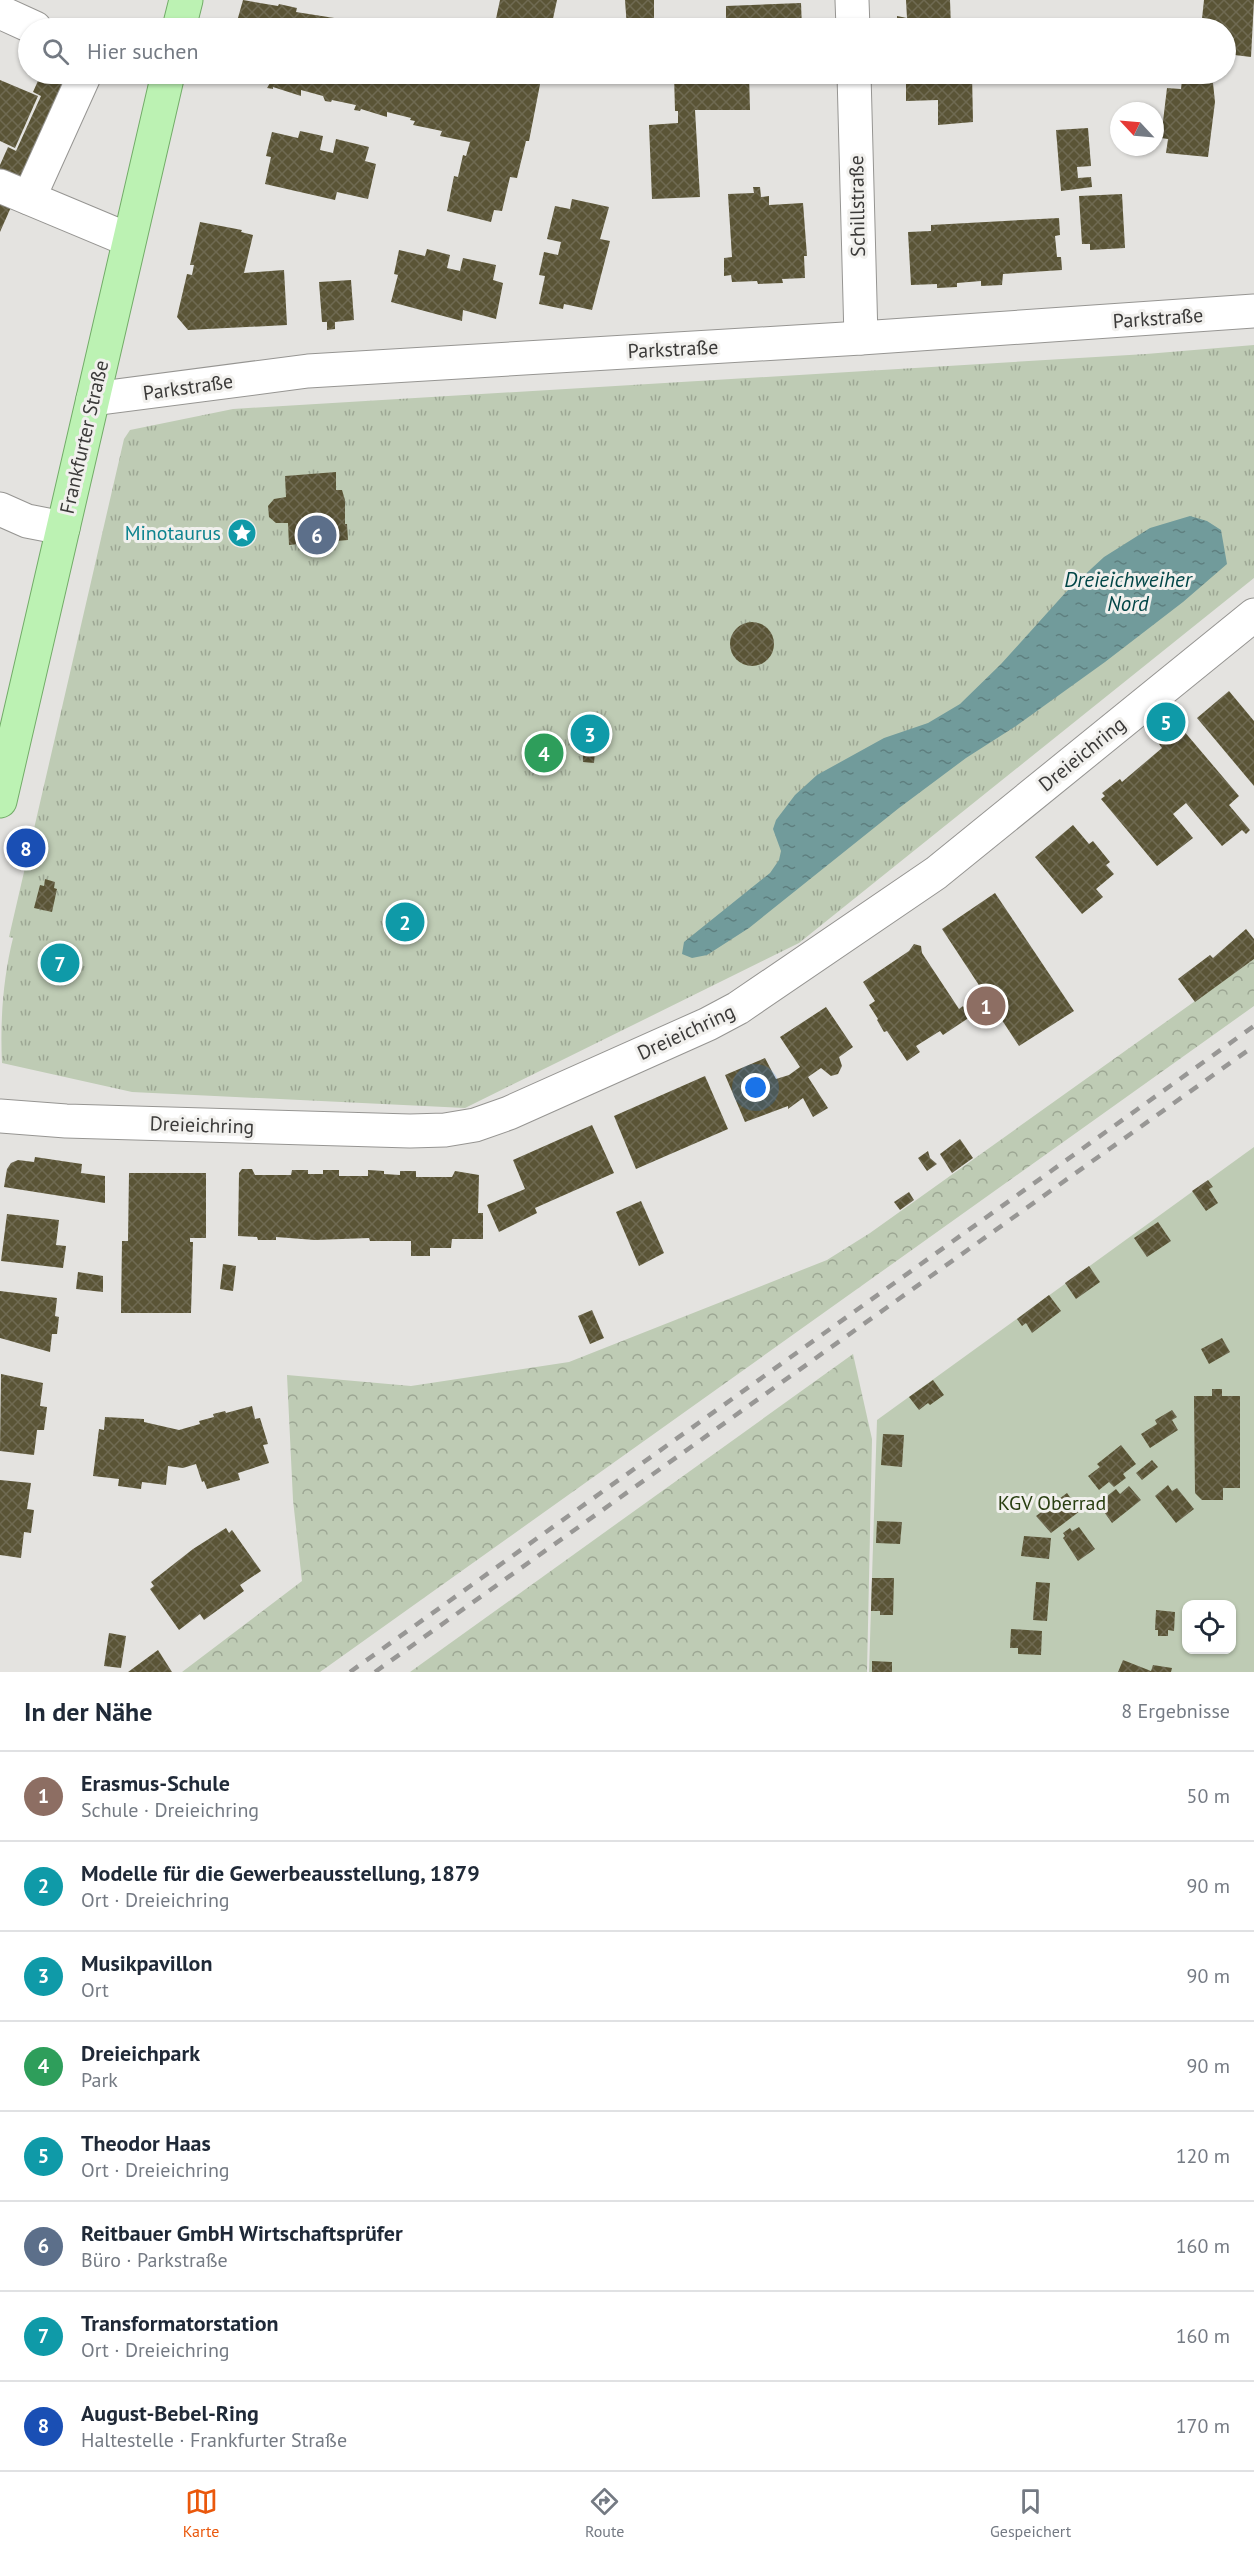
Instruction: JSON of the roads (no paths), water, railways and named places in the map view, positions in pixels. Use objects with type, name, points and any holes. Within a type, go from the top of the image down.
[{"type":"main road","points":[[182,18],[186,0]]},
{"type":"main road","name":"Frankfurter Straße","points":[[0,801],[129,240],[158,84]]},
{"type":"street","points":[[852,0],[853,18]]},
{"type":"street","points":[[0,12],[18,20]]},
{"type":"street","points":[[79,84],[15,192],[129,240]]},
{"type":"street","name":"Schillstraße","points":[[854,84],[861,338]]},
{"type":"street","name":"Parkstraße","points":[[93,399],[308,371],[861,338],[1254,311]]},
{"type":"street","points":[[0,509],[27,521],[63,528]]},
{"type":"street","name":"Dreieichring","points":[[0,1116],[66,1122],[410,1131],[445,1130],[475,1125],[509,1113],[708,1024],[738,1008],[936,873],[1254,615]]},
{"type":"water","name":"Dreieichweiher Nord","points":[[1190,516],[1207,521],[1221,530],[1227,564],[1183,602],[1105,662],[1016,726],[966,758],[899,808],[749,928],[707,955],[692,958],[682,954],[684,942],[770,873],[779,860],[781,851],[773,829],[776,820],[795,795],[817,775],[884,738],[928,723],[960,704],[1001,664],[1066,592],[1104,557],[1150,528]]},
{"type":"railway","points":[[350,1672],[1254,1026]]},
{"type":"railway","points":[[375,1672],[1254,1046]]},
{"type":"place","name":"Minotaurus","points":[[242,533]]},
{"type":"place","name":"Reitbauer GmbH Wirtschaftsprüfer","points":[[317,535]]},
{"type":"place","name":"Theodor Haas","points":[[1166,722]]},
{"type":"place","name":"Musikpavillon","points":[[590,734]]},
{"type":"place","name":"Dreieichpark","points":[[544,753]]},
{"type":"place","name":"August-Bebel-Ring","points":[[26,848]]},
{"type":"place","name":"Modelle für die Gewerbeausstellung, 1879","points":[[405,922]]},
{"type":"place","name":"Transformatorstation","points":[[60,963]]},
{"type":"place","name":"Erasmus-Schule","points":[[986,1006]]},
{"type":"park label","name":"KGV Oberrad","points":[[1052,1503]]}]
